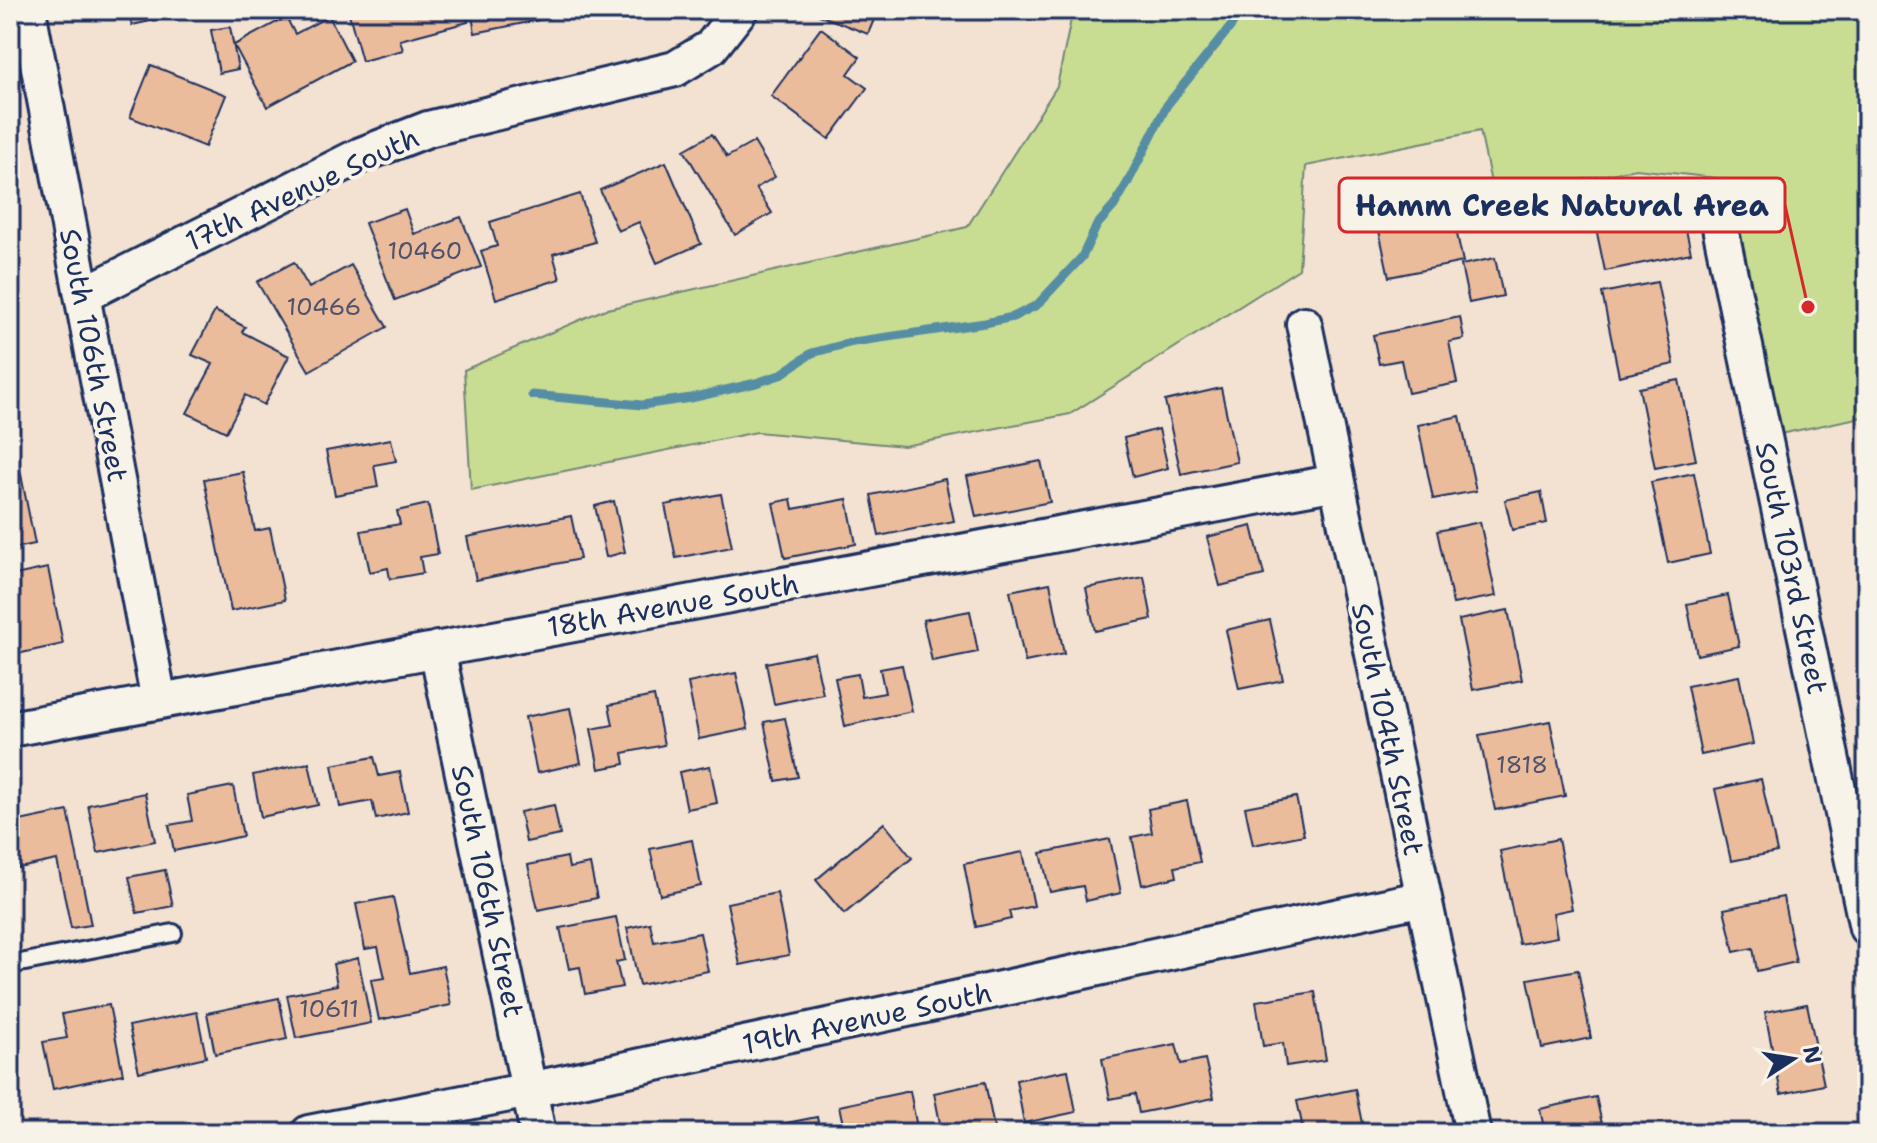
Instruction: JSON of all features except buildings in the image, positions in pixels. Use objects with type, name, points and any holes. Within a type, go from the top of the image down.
[{"type":"street","name":"South 106th Street","points":[[28,10],[159,701]]},
{"type":"street","name":"17th Avenue South","points":[[83,295],[361,155],[428,129],[675,69],[711,47],[740,10]]},
{"type":"street","name":"South 103rd Street","points":[[1716,208],[1867,928]]},
{"type":"street","name":"South 104th Street","points":[[1304,324],[1473,1133]]},
{"type":"street","name":"18th Avenue South","points":[[10,729],[1337,482]]},
{"type":"street","name":"South 106th Street","points":[[437,649],[538,1133]]},
{"type":"street","name":"19th Avenue South","points":[[309,1133],[530,1090],[1424,898]]},
{"type":"lane","points":[[10,965],[173,933]]},
{"type":"green space","points":[[1073,10],[1867,10],[1867,416],[1775,435],[1724,179],[1636,169],[1494,197],[1480,131],[1306,166],[1299,269],[1070,414],[904,446],[757,432],[471,490],[464,370],[603,310],[967,227],[1057,86]]},
{"type":"waterway","points":[[532,395],[642,405],[691,398],[780,375],[812,353],[853,342],[985,323],[1013,317],[1037,305],[1082,257],[1097,225],[1114,206],[1128,182],[1167,105],[1232,25],[1240,10]]},
{"type":"place","name":"Hamm Creek Natural Area","points":[[1808,307]]}]
